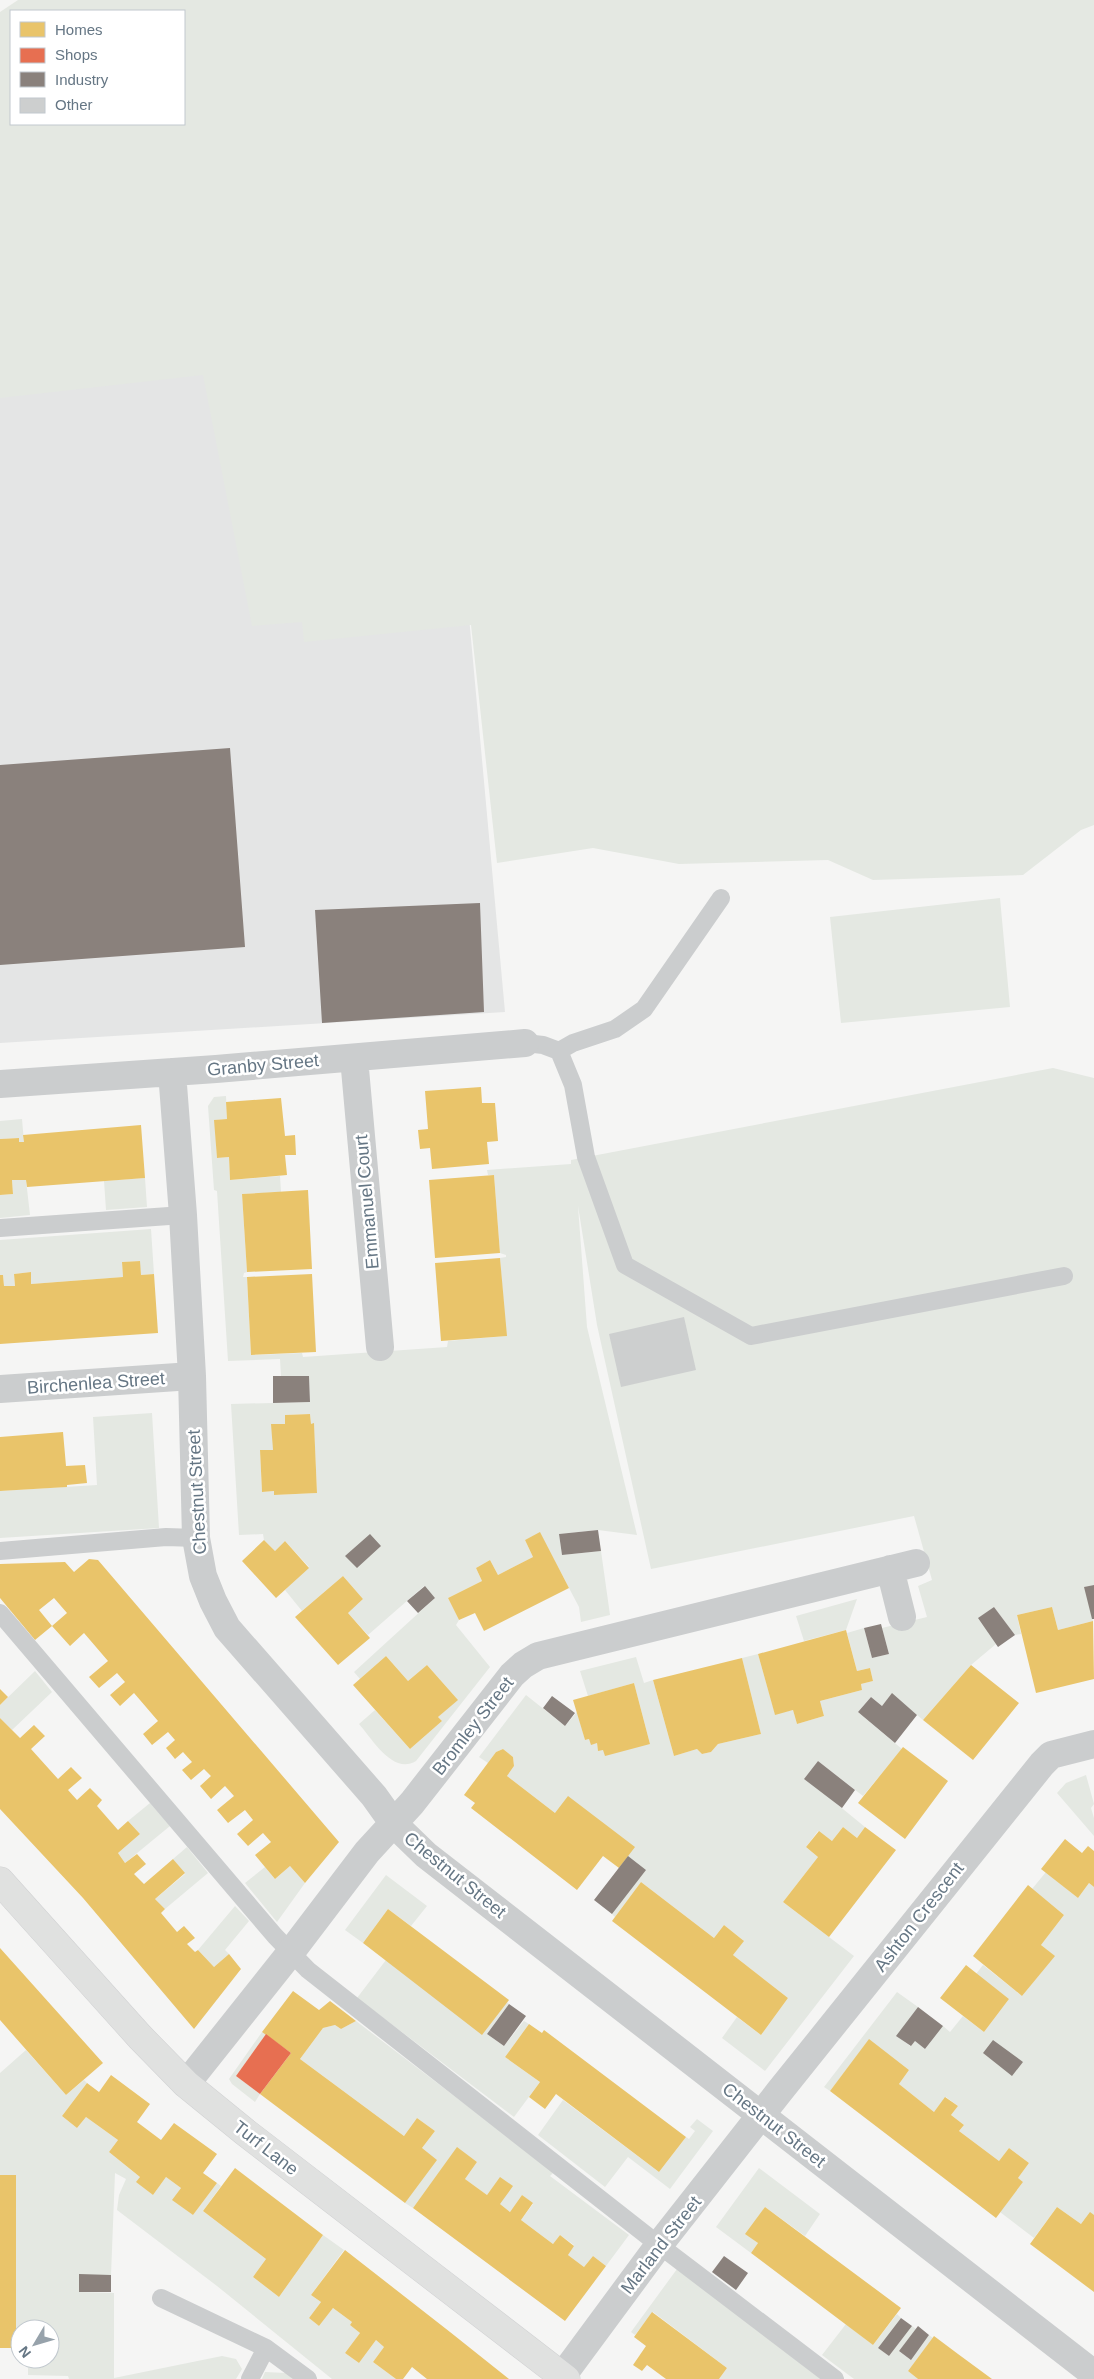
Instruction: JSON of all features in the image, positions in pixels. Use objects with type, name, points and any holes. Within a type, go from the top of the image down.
[{"type":"street","name":"Granby Street","points":[[0,1084],[354,1058],[525,1043]]},
{"type":"street","name":"Emmanuel Court","points":[[354,1058],[380,1347]]},
{"type":"street","name":"Chestnut Street","points":[[172,1072],[183,1214],[192,1376],[196,1538],[203,1576],[227,1628],[374,1796],[394,1824],[426,1856],[1094,2374]]},
{"type":"street","name":"Birchenlea Street","points":[[0,1390],[192,1376]]},
{"type":"street","name":"Bromley Street","points":[[186,2084],[291,1952],[367,1852],[394,1824],[512,1675],[523,1665],[538,1656],[916,1563]]},
{"type":"street","points":[[890,1569],[902,1617]]},
{"type":"street","name":"Ashton Crescent","points":[[762,2115],[1042,1764],[1051,1756],[1094,1744]]},
{"type":"street","name":"Turf Lane","points":[[0,1880],[140,2037],[186,2084],[562,2378]]},
{"type":"street","name":"Marland Street","points":[[562,2378],[659,2246],[762,2115]]},
{"type":"lane","points":[[559,1051],[573,1043],[615,1029],[644,1009],[721,898]]},
{"type":"lane","points":[[525,1043],[543,1045],[559,1051],[573,1085],[586,1157],[625,1265],[751,1336],[1064,1276]]},
{"type":"lane","points":[[0,1228],[183,1214]]},
{"type":"lane","points":[[0,1552],[166,1538],[196,1538]]},
{"type":"lane","points":[[0,1613],[308,1970],[659,2246],[835,2379]]},
{"type":"lane","points":[[161,2298],[266,2348],[308,2379]]},
{"type":"lane","points":[[250,2379],[266,2348]]},
{"type":"shaded area","points":[[18,0],[1094,0],[1094,825],[1081,830],[1023,875],[873,880],[828,860],[679,864],[593,848],[497,863],[471,625],[304,642],[302,622],[252,626],[203,375],[0,398],[0,12]]},
{"type":"shaded area","points":[[185,125],[464,562],[505,1012],[0,1043],[0,207]]},
{"type":"shaded area","points":[[1000,898],[1010,1007],[841,1023],[830,917]]},
{"type":"shaded area","points":[[1053,1068],[1094,1078],[1094,1585],[1085,1587],[1093,1621],[1058,1630],[1052,1607],[1017,1615],[1021,1634],[1015,1635],[994,1607],[979,1618],[996,1644],[971,1665],[923,1720],[892,1694],[882,1706],[871,1697],[858,1712],[902,1749],[863,1796],[818,1761],[805,1778],[865,1827],[857,1838],[843,1827],[832,1841],[818,1831],[806,1847],[818,1857],[783,1902],[854,1956],[765,2071],[722,2038],[737,2017],[761,2035],[788,1998],[733,1955],[743,1940],[724,1925],[714,1938],[641,1882],[615,1917],[612,1914],[645,1870],[555,1813],[507,1776],[514,1766],[513,1757],[503,1749],[496,1752],[488,1763],[479,1757],[526,1695],[565,1726],[577,1712],[585,1740],[589,1739],[591,1744],[597,1743],[598,1750],[650,1744],[634,1683],[588,1696],[580,1671],[636,1657],[644,1683],[653,1680],[674,1756],[697,1749],[702,1754],[711,1752],[718,1744],[761,1734],[742,1658],[758,1654],[775,1714],[793,1710],[797,1724],[824,1716],[820,1701],[862,1690],[861,1684],[873,1681],[870,1668],[857,1671],[847,1633],[864,1628],[872,1658],[889,1654],[882,1628],[927,1617],[918,1586],[932,1580],[914,1516],[651,1569],[597,1325],[578,1206],[587,1327],[637,1535],[598,1530],[559,1534],[562,1555],[601,1551],[610,1615],[581,1622],[579,1607],[540,1533],[525,1540],[533,1557],[498,1575],[490,1560],[476,1568],[482,1581],[448,1598],[459,1620],[456,1625],[490,1667],[416,1761],[408,1764],[399,1763],[384,1754],[359,1724],[375,1710],[410,1749],[442,1721],[438,1717],[457,1699],[427,1665],[408,1681],[386,1656],[360,1679],[354,1672],[435,1598],[424,1586],[368,1635],[348,1613],[363,1599],[343,1576],[302,1611],[285,1590],[309,1567],[285,1541],[275,1551],[264,1540],[263,1534],[239,1535],[231,1404],[310,1402],[309,1376],[281,1376],[280,1359],[228,1361],[217,1191],[214,1190],[208,1106],[214,1097],[226,1096],[227,1119],[215,1120],[217,1158],[229,1157],[230,1180],[280,1176],[281,1192],[242,1194],[247,1272],[244,1273],[243,1277],[247,1277],[251,1355],[302,1353],[303,1357],[447,1347],[448,1341],[506,1336],[500,1258],[506,1257],[506,1255],[500,1253],[494,1175],[488,1175],[487,1170],[571,1164],[571,1160]],"holes":[[[310,1414],[311,1424],[314,1424],[317,1493],[274,1495],[274,1491],[262,1492],[260,1450],[273,1450],[272,1424],[285,1424],[285,1415]]]},
{"type":"shaded area","points":[[22,1119],[24,1142],[19,1142],[18,1138],[0,1139],[0,1121]]},
{"type":"shaded area","points":[[145,1178],[147,1207],[106,1210],[104,1181]]},
{"type":"shaded area","points":[[12,1180],[26,1180],[30,1215],[0,1218],[0,1195],[13,1194]]},
{"type":"shaded area","points":[[151,1229],[154,1274],[141,1275],[139,1261],[122,1262],[123,1277],[31,1284],[31,1272],[14,1274],[15,1286],[4,1286],[3,1275],[0,1275],[0,1240]]},
{"type":"shaded area","points":[[152,1413],[159,1528],[0,1538],[0,1491],[97,1485],[93,1417]]},
{"type":"shaded area","points":[[857,1599],[846,1630],[804,1641],[796,1616]]},
{"type":"shaded area","points":[[35,1671],[52,1692],[12,1730],[0,1718],[0,1705]]},
{"type":"shaded area","points":[[1086,1775],[1094,1804],[1091,1808],[1094,1818],[1094,1836],[1057,1793],[1066,1783]]},
{"type":"shaded area","points":[[150,1803],[170,1826],[125,1863],[118,1853],[140,1834],[128,1821]]},
{"type":"shaded area","points":[[187,1847],[208,1873],[165,1909],[155,1899],[185,1874],[173,1859]]},
{"type":"shaded area","points":[[290,1866],[305,1883],[277,1922],[245,1883],[265,1867],[275,1879]]},
{"type":"shaded area","points":[[1046,1872],[1078,1898],[1089,1883],[1094,1887],[1094,2215],[1081,2224],[1057,2207],[1034,2238],[1000,2212],[1023,2182],[1018,2178],[1029,2163],[1009,2148],[999,2161],[959,2131],[964,2125],[951,2115],[958,2106],[946,2097],[934,2112],[899,2084],[909,2070],[869,2040],[830,2091],[824,2087],[897,1992],[918,2007],[897,2036],[910,2046],[915,2041],[925,2049],[943,2026],[950,2032],[963,2016],[984,2032],[1009,1999],[976,1974],[983,1965],[1022,1996],[1054,1956],[1041,1945],[1064,1915],[1032,1889]]},
{"type":"shaded area","points":[[386,1875],[427,1906],[411,1926],[388,1909],[363,1943],[345,1930]]},
{"type":"shaded area","points":[[235,1906],[249,1921],[225,1950],[229,1954],[214,1967],[198,1950]]},
{"type":"shaded area","points":[[386,1960],[482,2034],[507,2002],[509,2004],[487,2034],[504,2046],[527,2017],[524,2021],[529,2024],[505,2057],[540,2082],[514,2117],[357,1998]]},
{"type":"shaded area","points":[[356,2021],[554,2172],[550,2176],[629,2235],[606,2266],[593,2256],[584,2267],[568,2255],[574,2245],[560,2235],[553,2244],[521,2220],[533,2204],[522,2195],[510,2212],[500,2204],[500,2178],[487,2195],[465,2179],[477,2162],[457,2148],[413,2208],[405,2203],[422,2148],[435,2131],[417,2118],[404,2136],[300,2059],[323,2028],[335,2025],[341,2029]]},
{"type":"shaded area","points":[[262,2032],[266,2034],[236,2076],[260,2094],[255,2102],[232,2084],[229,2079]]},
{"type":"shaded area","points":[[26,2050],[66,2095],[84,2080],[87,2083],[62,2116],[77,2128],[86,2117],[118,2140],[109,2152],[140,2177],[137,2182],[153,2195],[166,2177],[181,2188],[173,2200],[193,2215],[217,2183],[221,2186],[203,2211],[266,2259],[253,2277],[279,2297],[323,2235],[344,2250],[311,2295],[321,2302],[309,2318],[319,2326],[333,2308],[352,2322],[350,2325],[360,2333],[345,2353],[359,2363],[376,2340],[384,2347],[373,2362],[396,2379],[332,2379],[217,2286],[117,2210],[119,2195],[126,2179],[115,2173],[111,2275],[79,2275],[79,2292],[114,2293],[114,2378],[222,2356],[236,2359],[242,2369],[236,2379],[69,2379],[68,2376],[28,2375],[28,2369],[60,2369],[60,2319],[16,2319],[16,2175],[0,2175],[0,2073]]},
{"type":"shaded area","points":[[563,2100],[659,2172],[686,2137],[689,2139],[695,2131],[690,2127],[697,2119],[713,2131],[670,2189],[628,2157],[605,2187],[538,2135]]},
{"type":"shaded area","points":[[759,2168],[820,2214],[805,2236],[765,2207],[746,2234],[758,2243],[751,2253],[716,2227]]},
{"type":"shaded area","points":[[677,2269],[821,2379],[719,2379],[727,2368],[653,2312],[635,2335],[631,2332]]},
{"type":"shaded area","points":[[897,2314],[901,2318],[878,2348],[889,2356],[912,2326],[916,2329],[899,2351],[910,2359],[929,2335],[933,2338],[908,2371],[918,2379],[854,2379],[822,2355],[846,2324],[873,2345]]},
{"type":"shaded area","points":[[265,2372],[286,2373],[294,2379],[262,2379]]},
{"type":"building: Homes","points":[[481,1087],[482,1103],[495,1103],[498,1141],[487,1142],[489,1164],[432,1169],[430,1148],[420,1149],[418,1130],[428,1129],[425,1091]]},
{"type":"building: Homes","points":[[281,1098],[285,1136],[295,1135],[296,1155],[285,1155],[287,1175],[230,1180],[229,1157],[217,1158],[214,1120],[227,1119],[226,1102]]},
{"type":"building: Homes","points":[[141,1125],[145,1178],[27,1187],[26,1180],[12,1180],[13,1194],[0,1195],[0,1139],[19,1138],[19,1142],[24,1142],[23,1135]]},
{"type":"building: Homes","points":[[494,1175],[500,1253],[435,1258],[429,1180]]},
{"type":"building: Homes","points":[[308,1190],[312,1269],[247,1272],[242,1194]]},
{"type":"building: Homes","points":[[500,1258],[507,1336],[441,1341],[435,1263]]},
{"type":"building: Homes","points":[[140,1261],[141,1275],[154,1274],[158,1333],[0,1344],[0,1275],[3,1275],[4,1286],[15,1286],[14,1274],[31,1272],[31,1284],[123,1277],[122,1262]]},
{"type":"building: Homes","points":[[312,1274],[316,1352],[251,1355],[247,1277]]},
{"type":"building: Homes","points":[[310,1414],[311,1424],[314,1423],[317,1493],[274,1495],[274,1491],[262,1492],[260,1450],[273,1450],[271,1424],[285,1424],[285,1415]]},
{"type":"building: Homes","points":[[63,1432],[66,1466],[85,1465],[87,1483],[67,1485],[67,1487],[0,1491],[0,1437]]},
{"type":"building: Homes","points":[[540,1532],[569,1588],[484,1631],[475,1613],[459,1620],[448,1598],[482,1581],[476,1568],[490,1560],[498,1575],[533,1557],[525,1540]]},
{"type":"building: Homes","points":[[264,1540],[275,1551],[285,1541],[309,1568],[276,1598],[242,1561]]},
{"type":"building: Homes","points":[[89,1559],[98,1560],[339,1842],[305,1883],[290,1866],[275,1879],[255,1855],[271,1842],[263,1833],[248,1846],[237,1834],[253,1820],[245,1810],[228,1823],[217,1810],[234,1796],[225,1786],[211,1799],[200,1786],[211,1776],[204,1769],[191,1780],[182,1770],[192,1762],[183,1752],[175,1759],[166,1748],[175,1740],[168,1732],[152,1745],[143,1734],[158,1721],[134,1693],[120,1706],[110,1695],[125,1682],[117,1673],[99,1688],[89,1677],[108,1661],[84,1633],[70,1646],[52,1626],[35,1640],[0,1598],[0,1564],[65,1562],[74,1572]],"holes":[[[54,1598],[67,1613],[52,1626],[39,1610]]]},
{"type":"building: Homes","points":[[343,1576],[363,1599],[348,1613],[370,1638],[338,1665],[295,1617]]},
{"type":"building: Homes","points":[[1052,1607],[1058,1630],[1093,1621],[1094,1679],[1036,1693],[1017,1615]]},
{"type":"building: Homes","points":[[846,1630],[857,1671],[870,1668],[873,1681],[861,1684],[862,1690],[820,1701],[824,1716],[797,1724],[793,1710],[775,1715],[758,1654]]},
{"type":"building: Homes","points":[[386,1656],[408,1681],[427,1665],[458,1700],[438,1717],[442,1721],[410,1749],[353,1685]]},
{"type":"building: Homes","points":[[742,1658],[761,1734],[718,1744],[711,1752],[702,1754],[697,1749],[674,1756],[653,1680]]},
{"type":"building: Homes","points":[[971,1665],[1019,1703],[973,1760],[923,1720]]},
{"type":"building: Homes","points":[[634,1683],[650,1744],[605,1756],[603,1750],[598,1751],[597,1743],[591,1745],[589,1739],[585,1740],[573,1700]]},
{"type":"building: Homes","points":[[0,1689],[8,1697],[0,1705]]},
{"type":"building: Homes","points":[[0,1718],[20,1738],[34,1725],[45,1736],[31,1749],[58,1779],[71,1767],[82,1778],[68,1790],[77,1800],[90,1788],[102,1800],[97,1806],[118,1830],[128,1821],[140,1834],[118,1853],[125,1863],[137,1854],[146,1864],[134,1874],[144,1884],[173,1859],[185,1873],[155,1899],[165,1909],[161,1913],[177,1932],[184,1926],[195,1938],[187,1944],[195,1952],[198,1950],[214,1967],[229,1954],[241,1969],[194,2029],[83,1898],[0,1809]]},
{"type":"building: Homes","points":[[903,1747],[948,1781],[905,1839],[858,1803]]},
{"type":"building: Homes","points":[[503,1749],[513,1757],[514,1766],[507,1776],[555,1813],[568,1796],[635,1847],[619,1868],[603,1856],[577,1890],[471,1808],[475,1803],[464,1795],[496,1752]]},
{"type":"building: Homes","points":[[843,1827],[857,1838],[865,1827],[896,1850],[829,1937],[783,1902],[818,1857],[806,1847],[819,1831],[832,1841]]},
{"type":"building: Homes","points":[[1065,1839],[1082,1853],[1088,1846],[1094,1851],[1094,1887],[1089,1883],[1078,1898],[1041,1869]]},
{"type":"building: Homes","points":[[641,1882],[714,1938],[724,1925],[744,1941],[733,1955],[788,1998],[761,2035],[612,1921]]},
{"type":"building: Homes","points":[[1028,1885],[1064,1915],[1041,1945],[1055,1956],[1022,1996],[973,1956]]},
{"type":"building: Homes","points":[[388,1909],[509,2000],[482,2035],[363,1943]]},
{"type":"building: Homes","points":[[0,1948],[103,2063],[66,2095],[0,2020]]},
{"type":"building: Homes","points":[[966,1965],[1009,1999],[984,2032],[940,1998]]},
{"type":"building: Homes","points":[[293,1991],[319,2010],[330,2001],[356,2021],[341,2029],[335,2025],[323,2028],[300,2059],[404,2136],[417,2118],[435,2131],[422,2148],[437,2160],[405,2203],[260,2094],[291,2053],[262,2032]]},
{"type":"building: Homes","points":[[529,2024],[542,2033],[544,2030],[686,2137],[659,2172],[556,2094],[545,2109],[529,2097],[540,2082],[505,2057]]},
{"type":"building: Homes","points":[[869,2039],[909,2070],[899,2084],[934,2112],[945,2097],[958,2106],[951,2115],[964,2125],[959,2131],[999,2161],[1009,2148],[1029,2163],[1018,2178],[1023,2182],[996,2218],[830,2091]]},
{"type":"building: Homes","points":[[111,2075],[150,2104],[137,2122],[161,2140],[174,2123],[217,2154],[203,2173],[217,2183],[193,2215],[172,2200],[181,2188],[166,2177],[153,2195],[136,2182],[140,2177],[109,2152],[118,2140],[86,2117],[77,2128],[62,2116],[87,2083],[99,2092]]},
{"type":"building: Homes","points":[[457,2147],[477,2162],[465,2179],[487,2195],[500,2177],[513,2186],[500,2204],[510,2212],[522,2195],[533,2203],[521,2220],[553,2244],[560,2235],[574,2246],[568,2255],[584,2267],[593,2256],[606,2266],[565,2321],[413,2208]]},
{"type":"building: Homes","points":[[235,2168],[323,2235],[279,2297],[253,2277],[266,2259],[203,2211]]},
{"type":"building: Homes","points":[[0,2175],[16,2175],[16,2319],[10,2319],[10,2348],[0,2348]]},
{"type":"building: Homes","points":[[765,2207],[901,2308],[873,2345],[751,2253],[758,2243],[745,2234]]},
{"type":"building: Homes","points":[[1057,2207],[1081,2224],[1090,2212],[1094,2215],[1094,2292],[1030,2244]]},
{"type":"building: Homes","points":[[345,2250],[509,2379],[427,2379],[412,2367],[403,2379],[396,2379],[373,2362],[384,2347],[376,2340],[359,2363],[345,2353],[360,2333],[350,2325],[352,2322],[333,2308],[319,2326],[309,2318],[321,2302],[311,2295]]},
{"type":"building: Homes","points":[[652,2312],[727,2368],[719,2379],[666,2379],[647,2365],[642,2371],[633,2365],[646,2346],[634,2337]]},
{"type":"building: Homes","points":[[934,2336],[992,2379],[918,2379],[908,2371]]},
{"type":"building: Shops","points":[[266,2034],[291,2053],[260,2094],[236,2076]]},
{"type":"building: Industry","points":[[230,748],[245,947],[0,965],[0,765]]},
{"type":"building: Industry","points":[[480,903],[484,1012],[322,1023],[315,910]]},
{"type":"building: Industry","points":[[273,1376],[309,1376],[310,1402],[273,1403]]},
{"type":"building: Industry","points":[[598,1530],[601,1551],[562,1555],[559,1534]]},
{"type":"building: Industry","points":[[370,1534],[381,1546],[357,1568],[345,1556]]},
{"type":"building: Industry","points":[[1094,1585],[1094,1619],[1092,1619],[1084,1587]]},
{"type":"building: Industry","points":[[425,1586],[435,1598],[418,1613],[407,1601]]},
{"type":"building: Industry","points":[[994,1607],[1015,1635],[998,1647],[978,1618]]},
{"type":"building: Industry","points":[[881,1624],[889,1654],[872,1658],[864,1628]]},
{"type":"building: Industry","points":[[892,1693],[917,1715],[895,1743],[858,1712],[871,1697],[882,1706]]},
{"type":"building: Industry","points":[[552,1696],[575,1713],[565,1726],[543,1708]]},
{"type":"building: Industry","points":[[818,1761],[855,1790],[842,1808],[804,1779]]},
{"type":"building: Industry","points":[[628,1856],[646,1870],[612,1914],[594,1900]]},
{"type":"building: Industry","points":[[509,2004],[526,2016],[504,2046],[487,2034]]},
{"type":"building: Industry","points":[[918,2007],[943,2026],[925,2049],[915,2041],[911,2046],[896,2036]]},
{"type":"building: Industry","points":[[993,2040],[1023,2062],[1012,2076],[983,2053]]},
{"type":"building: Industry","points":[[724,2256],[748,2273],[736,2290],[712,2272]]},
{"type":"building: Industry","points":[[79,2274],[111,2275],[111,2292],[79,2292]]},
{"type":"building: Industry","points":[[901,2318],[912,2326],[889,2356],[878,2348]]},
{"type":"building: Industry","points":[[918,2326],[929,2335],[911,2360],[899,2351]]},
{"type":"building: Other","points":[[684,1317],[696,1370],[621,1387],[609,1334]]}]
